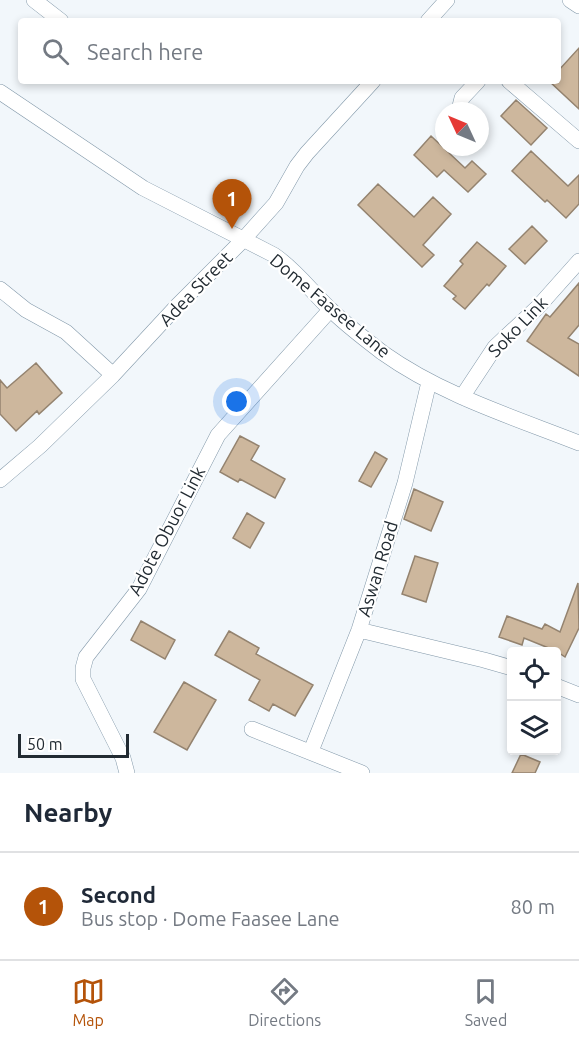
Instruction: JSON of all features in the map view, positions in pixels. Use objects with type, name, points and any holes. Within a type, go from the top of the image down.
[{"type":"street","points":[[34,0],[57,18]]},
{"type":"street","points":[[570,0],[579,6]]},
{"type":"street","name":"Adea Street","points":[[0,480],[40,446],[113,375],[242,241],[276,203],[307,153],[370,84]]},
{"type":"street","points":[[461,102],[475,84]]},
{"type":"street","points":[[512,84],[579,141]]},
{"type":"street","name":"Dome Faasee Lane","points":[[0,92],[143,188],[242,241],[274,255],[287,265],[330,310],[386,355],[429,382],[579,443]]},
{"type":"street","name":"Soko Link","points":[[462,397],[495,347],[538,307],[579,261]]},
{"type":"street","points":[[0,289],[26,310],[66,332],[113,375]]},
{"type":"street","name":"Adote Obuor Link","points":[[127,773],[123,758],[83,680],[86,657],[140,589],[218,435],[330,310]]},
{"type":"street","name":"Aswan Road","points":[[311,751],[359,630],[405,483],[429,382]]},
{"type":"street","points":[[359,630],[507,667]]},
{"type":"street","points":[[561,688],[579,695]]},
{"type":"street","points":[[252,729],[362,773]]},
{"type":"building","points":[[579,48],[579,109],[552,84],[561,84],[561,68]]},
{"type":"building","points":[[516,100],[547,128],[531,145],[501,116]]},
{"type":"building","points":[[431,136],[435,140],[435,156],[452,156],[465,168],[472,161],[486,174],[468,192],[444,170],[437,177],[414,155]]},
{"type":"building","points":[[531,151],[568,186],[579,175],[579,204],[566,218],[512,171]]},
{"type":"building","points":[[378,184],[414,217],[433,197],[451,214],[423,245],[434,255],[422,267],[358,205]]},
{"type":"building","points":[[532,226],[547,241],[525,264],[509,249]]},
{"type":"building","points":[[477,242],[506,266],[465,309],[453,299],[456,296],[444,286],[463,264],[460,261]]},
{"type":"building","points":[[579,283],[579,325],[568,338],[579,344],[579,376],[527,341],[546,314],[550,317]]},
{"type":"building","points":[[36,363],[62,393],[39,414],[37,411],[16,431],[0,414],[0,380],[7,388]]},
{"type":"building","points":[[240,436],[259,446],[251,460],[285,479],[275,498],[240,479],[238,482],[220,472]]},
{"type":"building","points":[[375,452],[387,459],[371,487],[359,481]]},
{"type":"building","points":[[414,489],[443,502],[431,531],[404,519]]},
{"type":"building","points":[[247,513],[264,523],[250,548],[233,538]]},
{"type":"building","points":[[415,556],[438,563],[426,602],[402,594]]},
{"type":"building","points":[[578,583],[579,628],[565,657],[561,654],[561,647],[546,647],[524,638],[522,645],[499,637],[507,616],[542,629],[545,624],[560,632]]},
{"type":"building","points":[[141,621],[175,640],[165,659],[131,640]]},
{"type":"building","points":[[229,631],[259,648],[256,654],[313,685],[295,716],[273,704],[269,711],[249,700],[260,680],[215,655]]},
{"type":"building","points":[[184,682],[216,700],[187,750],[154,732]]},
{"type":"building","points":[[521,755],[540,762],[535,773],[512,773]]},
{"type":"place","name":"Second","points":[[232,229]]}]
